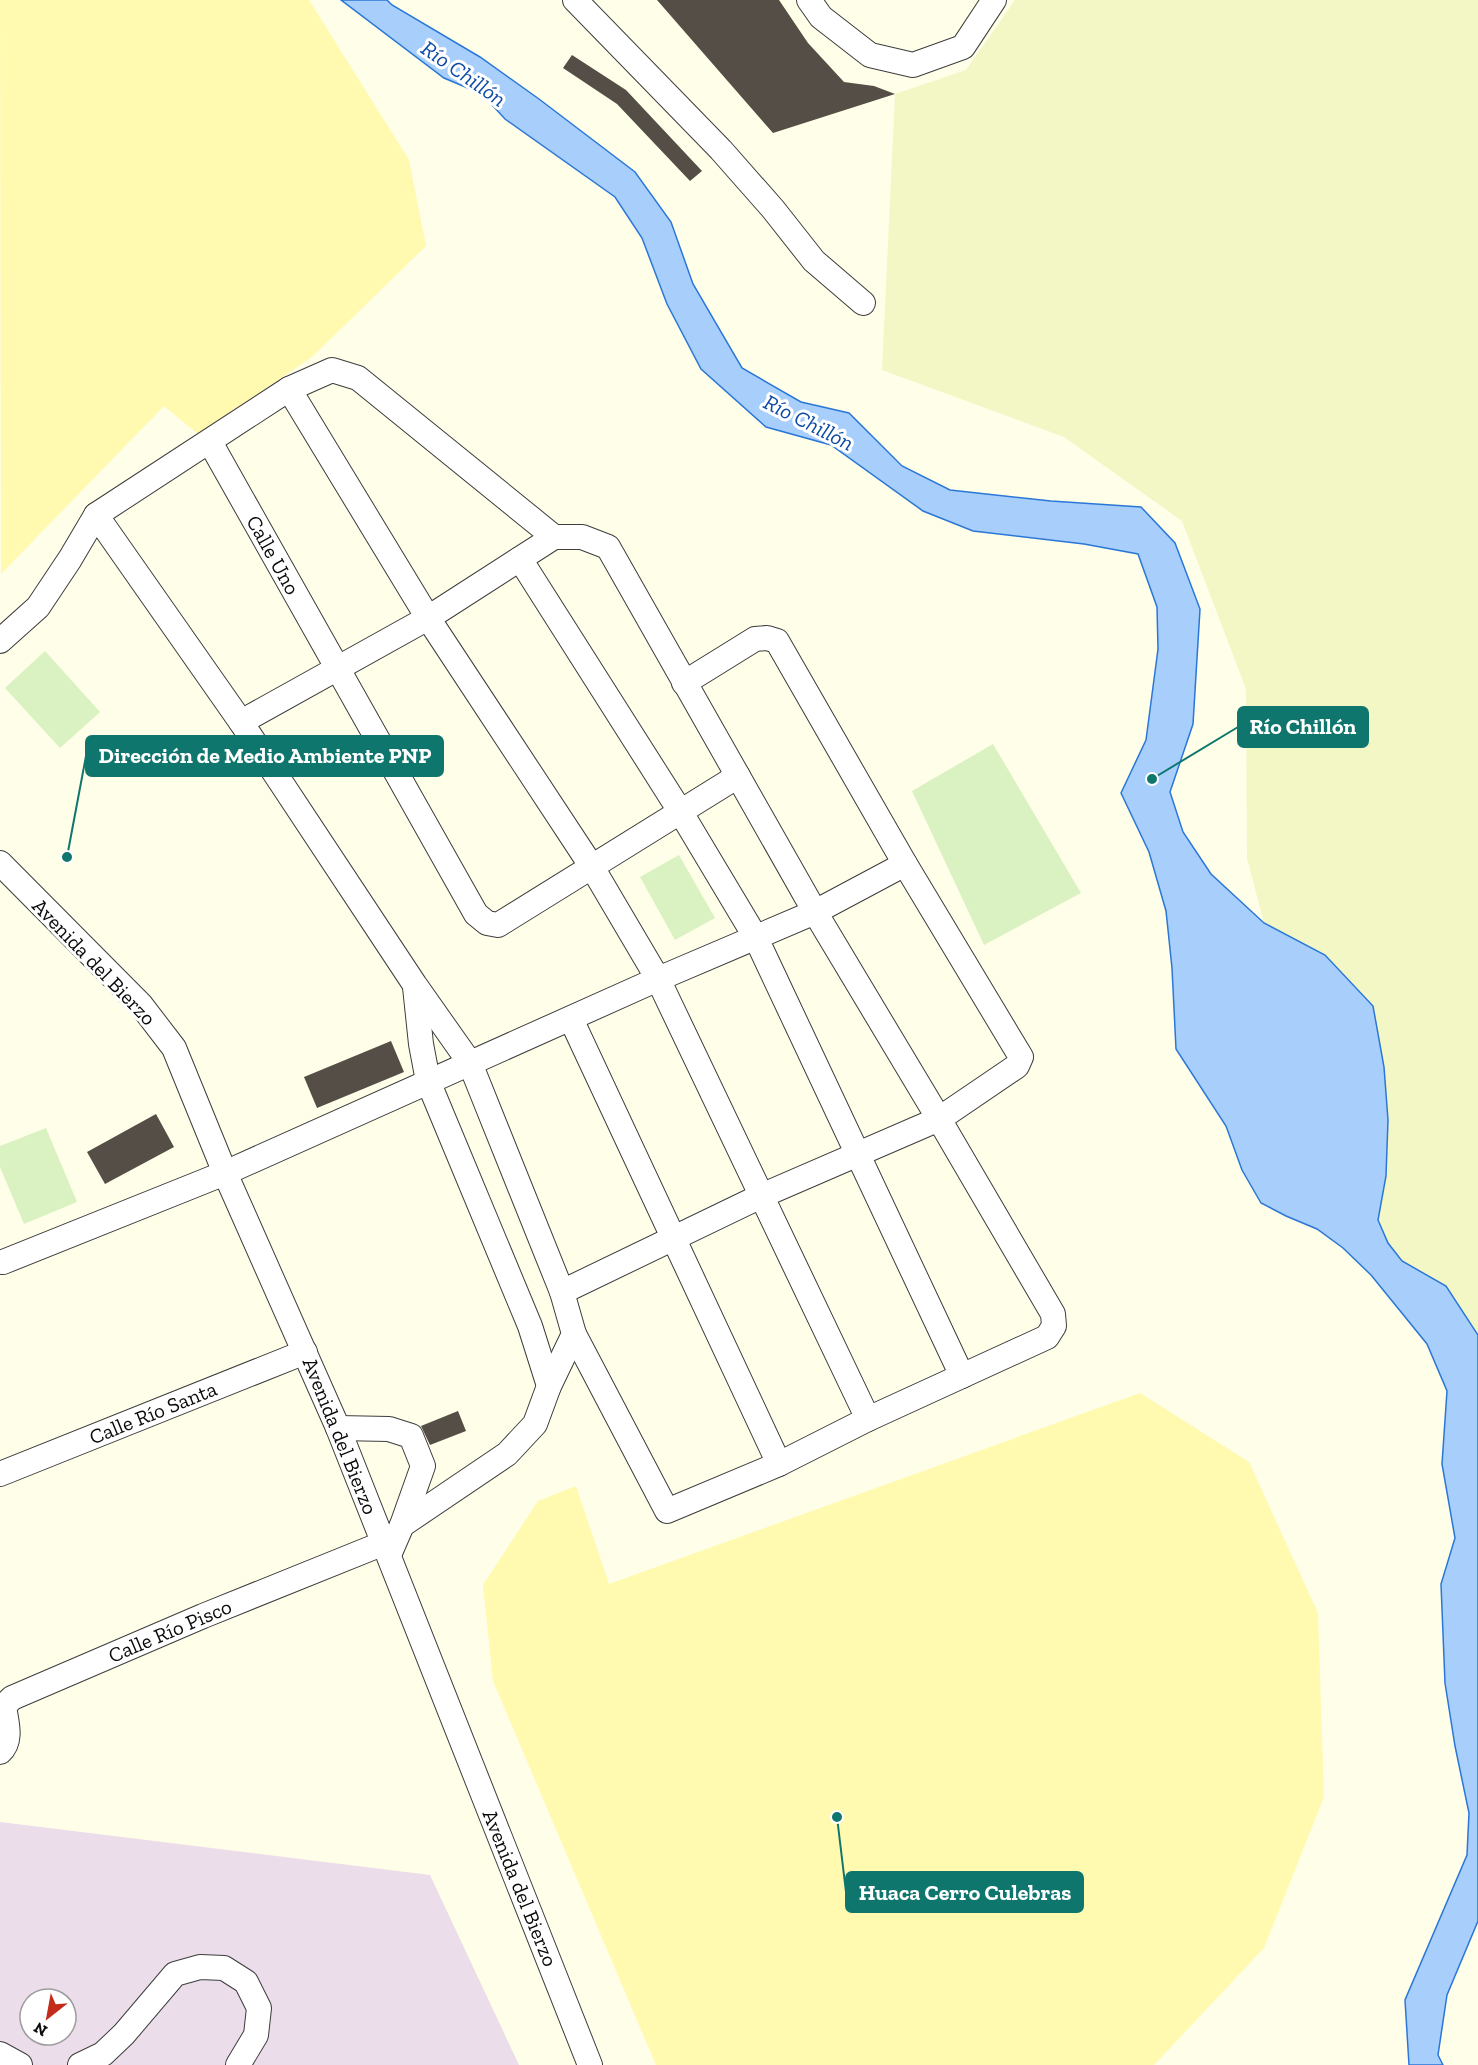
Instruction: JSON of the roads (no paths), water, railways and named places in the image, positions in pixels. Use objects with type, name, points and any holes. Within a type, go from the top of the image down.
[{"type":"street","points":[[575,0],[721,150],[773,209],[814,261],[863,303]]},
{"type":"street","points":[[809,0],[821,17],[870,55],[913,65],[963,47],[994,0]]},
{"type":"street","points":[[0,641],[38,607],[70,560],[96,515],[289,389],[332,369],[358,378],[554,537]]},
{"type":"street","points":[[289,389],[428,618],[592,867],[658,979],[868,1419]]},
{"type":"street","name":"Calle Uno","points":[[210,441],[476,914],[487,924],[498,925],[592,867]]},
{"type":"street","points":[[96,515],[241,722],[415,985],[470,1063],[562,1292],[574,1334],[667,1511],[779,1464],[868,1419],[1047,1337],[1054,1326],[1053,1314],[815,912],[608,547],[582,537],[554,537],[428,618],[241,722]]},
{"type":"street","points":[[520,559],[680,811],[756,938],[962,1376]]},
{"type":"street","points":[[562,1292],[761,1196],[939,1119],[1017,1066],[1021,1057],[905,864],[777,641],[767,638],[755,639],[684,682]]},
{"type":"street","points":[[592,867],[738,776]]},
{"type":"street","name":"Avenida del Bierzo","points":[[0,863],[141,1005],[174,1048],[225,1173],[338,1428],[590,2065]]},
{"type":"street","points":[[3,1262],[225,1173],[658,979],[815,912],[905,864]]},
{"type":"street","points":[[415,985],[428,1081],[530,1326],[549,1386]]},
{"type":"street","points":[[571,1019],[779,1464]]},
{"type":"street","points":[[402,1525],[507,1454],[535,1424],[549,1386],[574,1334]]},
{"type":"street","name":"Calle Río Santa","points":[[0,1474],[305,1352]]},
{"type":"street","points":[[338,1428],[389,1429],[411,1436],[423,1466],[402,1525],[386,1549]]},
{"type":"street","name":"Calle Río Pisco","points":[[0,1752],[4,1749],[9,1735],[4,1706],[12,1698],[203,1616],[386,1549]]},
{"type":"street","points":[[80,2065],[99,2060],[175,1974],[200,1967],[224,1968],[246,1982],[259,2008],[256,2035],[238,2065]]},
{"type":"street","points":[[0,2054],[20,2065]]},
{"type":"water","points":[[341,0],[387,0],[480,57],[635,172],[671,222],[693,284],[742,368],[801,402],[849,413],[902,466],[950,490],[1051,501],[1141,507],[1175,543],[1200,609],[1193,724],[1170,792],[1183,832],[1211,874],[1264,923],[1325,955],[1373,1006],[1384,1067],[1388,1120],[1386,1176],[1378,1220],[1388,1243],[1402,1261],[1446,1286],[1478,1335],[1478,1921],[1447,1995],[1438,2055],[1443,2065],[1409,2065],[1405,2000],[1467,1855],[1469,1813],[1445,1683],[1441,1584],[1455,1538],[1442,1464],[1447,1391],[1427,1344],[1371,1275],[1343,1248],[1317,1229],[1261,1203],[1242,1170],[1226,1126],[1176,1049],[1172,968],[1166,911],[1149,852],[1121,793],[1146,740],[1158,649],[1157,607],[1138,554],[1084,544],[973,531],[923,511],[831,445],[766,427],[701,369],[667,304],[642,238],[615,197],[505,119],[482,94],[444,78]]},
{"type":"place","name":"Río Chillón","points":[[1152,779]]},
{"type":"place","name":"Dirección de Medio Ambiente PNP","points":[[67,857]]},
{"type":"place","name":"Huaca Cerro Culebras","points":[[837,1817]]}]
